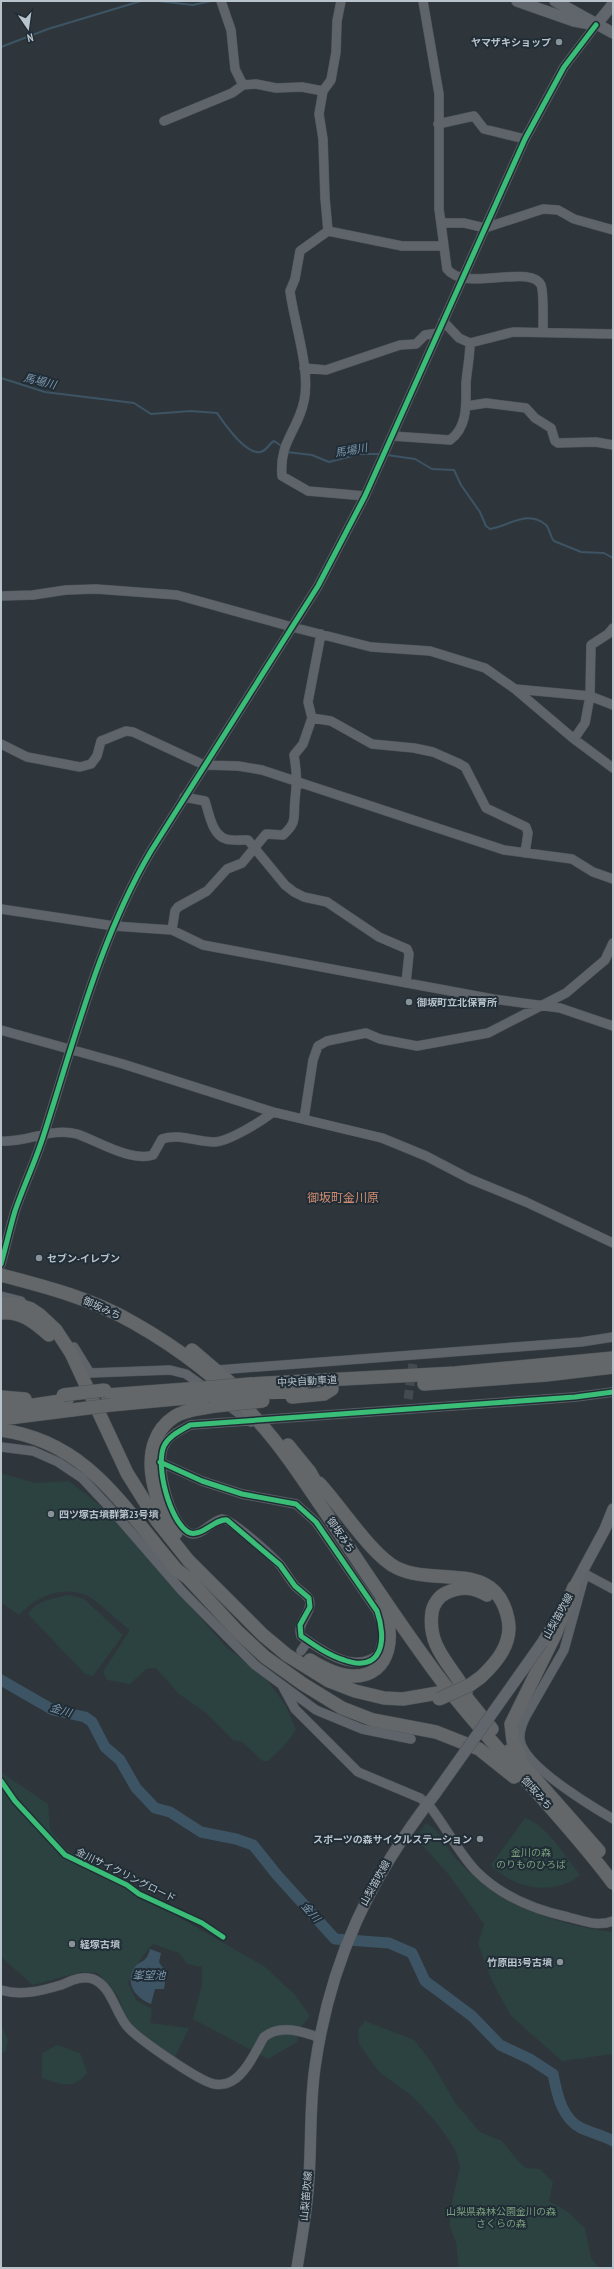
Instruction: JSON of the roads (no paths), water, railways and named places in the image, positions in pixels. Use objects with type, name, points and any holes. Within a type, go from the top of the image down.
[{"type":"highway","name":"御坂みち","points":[[1,1264],[73,1286],[124,1309],[186,1346],[218,1370],[322,1493],[422,1639],[474,1707],[588,1836],[613,1870]]},
{"type":"highway","name":"御坂みち","points":[[1,1275],[71,1294],[133,1323],[181,1352],[217,1381],[260,1421]]},
{"type":"highway","points":[[1,1303],[19,1305],[31,1309],[56,1330],[71,1352],[113,1446],[146,1504],[177,1547],[263,1635],[287,1656],[329,1681],[356,1691],[384,1698],[403,1699],[438,1696]]},
{"type":"highway","points":[[1,1313],[10,1312],[26,1317],[52,1338],[71,1366],[90,1414],[122,1476],[188,1578],[237,1631],[265,1657],[303,1684],[342,1708],[373,1720],[436,1732],[479,1749],[519,1781],[569,1828]]},
{"type":"highway","name":"中央自動車道","points":[[108,1397],[208,1397],[613,1358]]},
{"type":"highway","name":"中央自動車道","points":[[256,1393],[454,1382],[613,1367]]},
{"type":"highway","name":"中央自動車道","points":[[1,1410],[155,1391],[208,1397]]},
{"type":"highway","points":[[200,1571],[194,1556],[174,1531],[160,1505],[153,1482],[151,1459],[155,1439],[167,1422],[208,1397],[256,1393]]},
{"type":"highway","points":[[1,1397],[7,1399],[67,1401]]},
{"type":"highway","name":"中央自動車道","points":[[1,1419],[67,1401]]},
{"type":"highway","points":[[1,1430],[29,1435],[46,1441],[78,1460],[111,1492],[177,1570],[188,1578]]},
{"type":"highway","name":"御坂みち","points":[[305,1473],[440,1678],[496,1748],[569,1828],[613,1883]]},
{"type":"highway","points":[[263,1635],[284,1644],[318,1665],[340,1674],[354,1676],[369,1673],[382,1664],[389,1650],[390,1626],[325,1520],[305,1473]]},
{"type":"highway","points":[[237,1631],[318,1683],[373,1703],[399,1706],[414,1705],[438,1696],[459,1683],[493,1666],[508,1640],[510,1625],[501,1598],[490,1588],[474,1579],[431,1576],[397,1568],[381,1557],[305,1473]]},
{"type":"highway","points":[[474,1707],[463,1686],[442,1657],[435,1643],[430,1624],[433,1606],[444,1594],[459,1588],[476,1588],[490,1596],[500,1610],[502,1623],[501,1637],[478,1674]]},
{"type":"highway","points":[[530,1772],[517,1751],[511,1724],[555,1636],[574,1588]]},
{"type":"main road","points":[[517,1],[574,21],[596,25]]},
{"type":"main road","points":[[555,1],[596,25],[613,33]]},
{"type":"main road","points":[[596,25],[613,4]]},
{"type":"main road","name":"山梨笛吹線","points":[[298,2268],[308,2190],[313,2086],[324,2015],[341,1959],[363,1905],[384,1865],[542,1643],[584,1572],[613,1509]]},
{"type":"street","points":[[328,231],[324,198],[323,139],[319,114],[323,91],[331,80],[336,52],[337,21],[341,1]]},
{"type":"street","points":[[422,1],[438,94],[439,209],[447,269],[451,274],[481,279],[525,276],[535,278],[541,285],[544,332]]},
{"type":"street","points":[[221,3],[231,30],[235,69],[243,85]]},
{"type":"street","points":[[1,1264],[15,1212],[44,1134],[70,1050],[114,926],[138,872],[321,580],[365,496],[524,139],[564,67],[596,25]]},
{"type":"street","points":[[164,121],[232,93],[243,85],[256,84],[276,88],[302,87],[323,91]]},
{"type":"street","points":[[438,124],[474,116],[484,129],[524,139]]},
{"type":"street","points":[[442,223],[464,223],[485,228],[543,208],[558,210],[574,219],[613,230]]},
{"type":"street","points":[[365,496],[308,491],[286,480],[282,476],[283,449],[304,401],[306,379],[290,291],[295,279],[300,251],[328,231],[402,246],[444,246]]},
{"type":"street","points":[[443,321],[459,338],[470,343],[513,332],[613,334]]},
{"type":"street","points":[[304,368],[326,370],[400,345],[416,344],[426,335],[438,333]]},
{"type":"street","points":[[392,436],[450,440],[458,434],[467,406],[466,383],[470,343]]},
{"type":"street","points":[[467,406],[486,403],[526,408],[535,418],[552,428],[555,441],[558,443],[596,442],[613,445]]},
{"type":"street","points":[[1,596],[96,589],[177,595],[371,647],[430,650],[485,668],[515,689],[574,739],[613,768]]},
{"type":"street","points":[[574,739],[585,723],[590,696],[591,645],[608,634],[613,628]]},
{"type":"street","points":[[172,930],[175,911],[178,907],[208,891],[227,869],[242,863],[266,834],[283,835],[291,828],[296,815],[295,800],[298,782],[294,755],[303,744],[312,718],[308,702],[322,634]]},
{"type":"street","points":[[515,689],[590,696],[613,705]]},
{"type":"street","points":[[312,718],[330,721],[372,744],[414,748],[433,752],[465,767],[486,808],[526,827],[528,833],[525,853]]},
{"type":"street","points":[[1,744],[27,757],[80,767],[91,764],[98,756],[101,741],[126,731],[133,732],[204,765],[250,768],[298,782],[504,850],[572,859],[593,872],[613,879]]},
{"type":"street","points":[[184,797],[205,801],[212,826],[221,836],[226,839],[248,840],[285,885],[294,892],[304,897],[328,902],[371,933],[407,949],[409,954],[406,983]]},
{"type":"street","points":[[1,909],[114,926],[172,930],[203,945],[406,983],[540,1006],[560,1008],[613,1026]]},
{"type":"street","points":[[304,1119],[313,1060],[318,1046],[327,1041],[366,1033],[380,1039],[417,1046],[488,1032],[566,993],[604,960],[613,943]]},
{"type":"street","points":[[1,1030],[123,1064],[273,1112],[373,1135],[426,1156],[470,1179],[526,1202],[613,1243]]},
{"type":"street","points":[[1,1141],[16,1141],[44,1134],[61,1132],[77,1134],[116,1150],[146,1157],[153,1155],[162,1139],[171,1136],[213,1142],[225,1141],[246,1128],[261,1122],[273,1112]]},
{"type":"street","points":[[1,1296],[32,1305],[53,1321],[70,1341],[90,1373],[170,1370],[186,1374],[260,1421]]},
{"type":"street","points":[[218,1370],[413,1359],[581,1342],[613,1337]]},
{"type":"street","points":[[160,1462],[202,1481],[242,1494],[296,1504],[316,1522],[378,1607],[382,1624],[382,1647],[373,1659],[356,1663],[344,1660],[308,1641],[300,1632],[300,1625],[310,1607],[308,1598],[295,1586],[280,1565],[228,1520],[222,1519],[195,1534],[189,1533],[184,1528],[173,1510],[163,1485],[160,1462],[164,1446],[174,1434],[190,1426],[260,1421],[408,1404],[575,1397],[613,1392]]},
{"type":"street","points":[[1,1447],[33,1452],[58,1462],[82,1478],[112,1509],[182,1591],[255,1664],[282,1681],[316,1710],[362,1729],[411,1739]]},
{"type":"street","points":[[613,1589],[584,1572],[564,1650],[526,1716],[521,1727],[520,1740],[526,1753],[546,1773],[575,1797],[613,1819]]},
{"type":"street","points":[[301,1651],[308,1641]]},
{"type":"street","points":[[282,1681],[295,1709],[358,1772],[420,1798],[428,1804],[476,1871],[501,1891],[525,1905],[550,1913],[592,1924],[613,1921]]},
{"type":"street","points":[[1,1990],[24,1993],[78,1978],[94,1979],[100,1983],[108,1993],[126,2025],[138,2037],[176,2063],[213,2084],[225,2083],[238,2076],[264,2037],[269,2033],[278,2030],[292,2030],[320,2038]]},
{"type":"water","name":"峯望池","points":[[150,1949],[161,1953],[159,1962],[162,1967],[167,1969],[164,1989],[155,1989],[151,2004],[137,1995],[131,1981],[133,1970],[144,1960]]},
{"type":"waterway","points":[[1,47],[48,29],[141,1]]},
{"type":"waterway","points":[[158,1],[193,5],[211,1]]},
{"type":"waterway","name":"馬場川","points":[[1,378],[45,392],[134,403],[151,414],[191,411],[217,413],[237,439],[250,450],[257,452],[263,451],[274,441],[283,447]]},
{"type":"waterway","name":"馬場川","points":[[287,452],[312,455],[329,462],[360,454],[381,454]]},
{"type":"waterway","name":"馬場川","points":[[387,455],[415,459],[432,469],[454,470],[461,485],[480,512],[486,526],[490,529],[525,518],[532,518],[539,520],[546,525],[554,541],[581,552],[604,553],[613,558]]},
{"type":"waterway","name":"金川","points":[[1,1680],[53,1710],[85,1717],[92,1722],[105,1747],[120,1760],[136,1788],[155,1808],[170,1812],[201,1832],[236,1839],[253,1845],[277,1875],[335,1939],[389,1943],[412,1953],[425,1981],[472,2016],[500,2045],[530,2059],[553,2074],[556,2089],[564,2112],[574,2124],[613,2141]]},
{"type":"tunnel","points":[[408,1399],[413,1364]]},
{"type":"place","name":"ヤマザキショップ","points":[[559,42]]},
{"type":"place","name":"御坂町立北保育所","points":[[409,1002]]},
{"type":"place","name":"セブン-イレブン","points":[[39,1258]]},
{"type":"place","name":"四ツ塚古墳群第23号墳","points":[[51,1514]]},
{"type":"place","name":"スポーツの森サイクルステーション","points":[[480,1839]]},
{"type":"place","name":"経塚古墳","points":[[72,1944]]},
{"type":"place","name":"竹原田3号古墳","points":[[560,1962]]},
{"type":"district","name":"御坂町金川原","points":[[343,1197]]},
{"type":"park label","name":"金川の森 のりものひろば","points":[[531,1858]]},
{"type":"park label","name":"山梨県森林公園金川の森 さくらの森","points":[[501,2216]]}]
